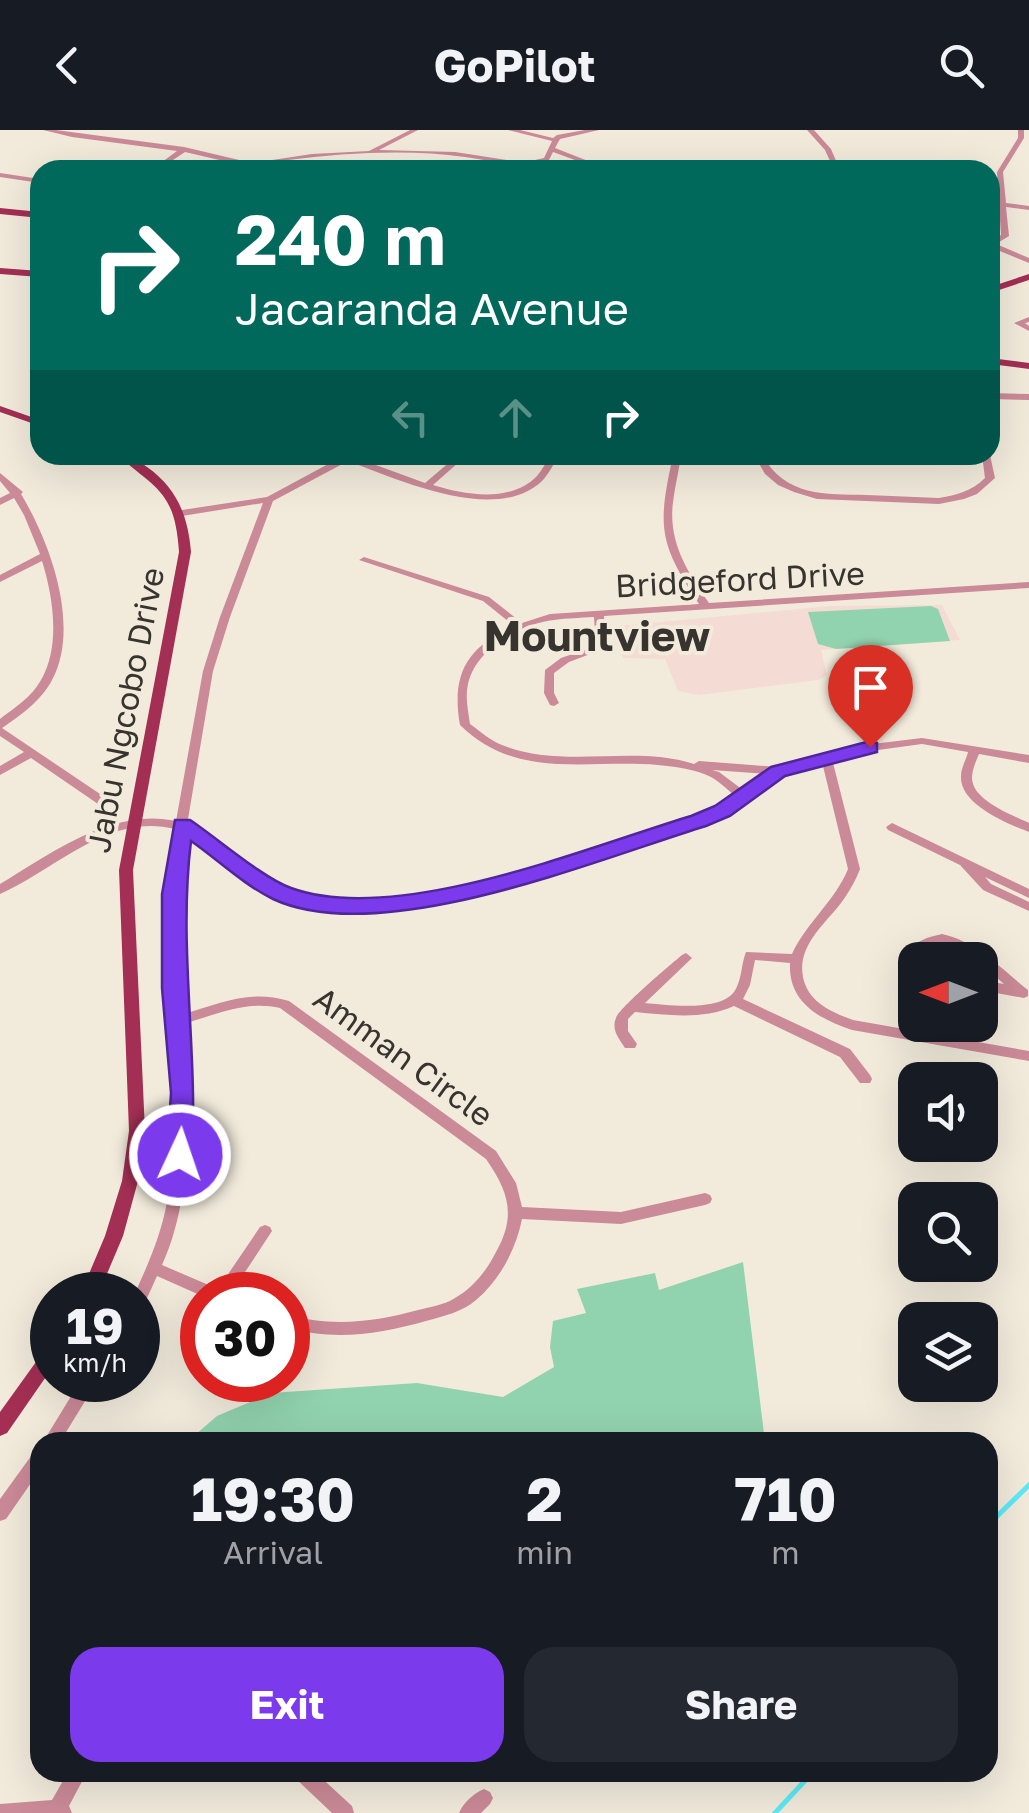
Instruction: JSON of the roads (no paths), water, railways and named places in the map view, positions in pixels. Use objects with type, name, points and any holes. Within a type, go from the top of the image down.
[{"type":"main road","points":[[0,211],[30,214]]},
{"type":"main road","points":[[0,271],[30,273]]},
{"type":"main road","points":[[1000,287],[1029,277]]},
{"type":"main road","points":[[0,281],[30,282]]},
{"type":"main road","points":[[1000,362],[1029,366]]},
{"type":"main road","points":[[1000,371],[1029,375]]},
{"type":"main road","points":[[0,409],[30,420]]},
{"type":"main road","points":[[136,465],[158,481],[182,514]]},
{"type":"main road","name":"Jabu Ngcobo Drive","points":[[99,1272],[130,1181],[137,1131],[125,913],[131,826],[186,552],[182,514]]},
{"type":"main road","points":[[0,1427],[30,1385]]},
{"type":"street","points":[[46,130],[109,142],[184,149],[229,160]]},
{"type":"street","points":[[365,154],[416,130]]},
{"type":"street","points":[[511,130],[586,160]]},
{"type":"street","points":[[552,145],[596,130]]},
{"type":"street","points":[[810,130],[833,160]]},
{"type":"street","points":[[1000,239],[1005,236],[1000,172],[1021,138],[1020,130]]},
{"type":"street","points":[[541,160],[547,158],[552,145]]},
{"type":"street","points":[[168,160],[184,149]]},
{"type":"street","points":[[302,160],[365,154],[456,154],[499,160]]},
{"type":"street","points":[[0,175],[30,179]]},
{"type":"street","points":[[1004,206],[1029,208]]},
{"type":"street","points":[[1000,249],[1029,261]]},
{"type":"street","points":[[1029,318],[1018,323],[1029,329]]},
{"type":"street","points":[[1000,396],[1029,396]]},
{"type":"street","points":[[182,514],[270,499],[333,465]]},
{"type":"street","points":[[373,465],[427,486],[472,497],[511,494],[538,480],[548,465]]},
{"type":"street","points":[[427,486],[451,465]]},
{"type":"street","points":[[674,465],[664,511],[668,541],[678,567],[706,607]]},
{"type":"street","points":[[764,465],[770,476],[817,496],[939,501],[959,498],[983,487],[990,478],[988,465]]},
{"type":"street","points":[[0,476],[18,492],[46,555],[56,616],[50,674],[0,728],[102,801]]},
{"type":"street","points":[[0,502],[18,492]]},
{"type":"street","points":[[180,1280],[156,1270],[168,1229],[180,1155],[183,1093],[176,1022],[173,894],[211,658],[270,499]]},
{"type":"street","points":[[0,579],[46,555]]},
{"type":"street","points":[[364,560],[486,599],[520,626]]},
{"type":"street","name":"Bridgeford Drive","points":[[744,796],[718,776],[692,764],[512,755],[476,738],[465,726],[461,710],[469,666],[491,641],[550,617],[1029,585]]},
{"type":"street","points":[[554,703],[549,693],[550,672],[564,660],[601,648],[598,614]]},
{"type":"street","points":[[0,890],[78,842],[131,826],[182,825],[280,893],[324,905],[402,905],[472,890],[698,821],[744,796],[778,771],[826,756],[922,741],[1029,759]]},
{"type":"street","points":[[975,749],[966,779],[969,788],[986,804],[1029,828]]},
{"type":"street","points":[[832,778],[848,751]]},
{"type":"street","points":[[0,771],[31,753]]},
{"type":"street","points":[[826,756],[854,870],[850,886],[794,959],[795,978],[802,996],[828,1016],[852,1025],[1029,1056]]},
{"type":"street","points":[[692,764],[778,771]]},
{"type":"street","points":[[796,764],[832,778]]},
{"type":"street","points":[[892,828],[1029,894]]},
{"type":"street","points":[[964,862],[987,887],[1029,908]]},
{"type":"street","points":[[924,942],[931,938],[957,942]]},
{"type":"street","points":[[734,1000],[743,987],[750,955],[794,959]]},
{"type":"street","points":[[630,1044],[619,1024],[631,1007],[686,958]]},
{"type":"street","points":[[998,972],[1026,993]]},
{"type":"street","points":[[998,988],[1026,993]]},
{"type":"street","name":"Amman Circle","points":[[176,1022],[246,999],[269,999],[284,1004],[491,1155],[508,1179],[516,1214]]},
{"type":"street","points":[[631,1007],[698,1009],[734,1000],[845,1053],[865,1080]]},
{"type":"street","points":[[310,1329],[347,1331],[384,1326],[459,1304],[476,1292],[489,1273],[509,1241],[516,1214],[621,1218],[705,1199]]},
{"type":"street","points":[[235,1272],[265,1230]]},
{"type":"street","points":[[57,1432],[76,1402]]},
{"type":"street","points":[[0,1514],[30,1472]]},
{"type":"street","points":[[0,1813],[60,1811],[73,1782]]},
{"type":"street","points":[[312,1782],[345,1813]]},
{"type":"street","points":[[468,1813],[484,1798]]},
{"type":"waterway","points":[[998,1515],[1029,1485]]},
{"type":"waterway","points":[[775,1813],[804,1782]]},
{"type":"district","name":"Mountview","points":[[597,636]]}]
